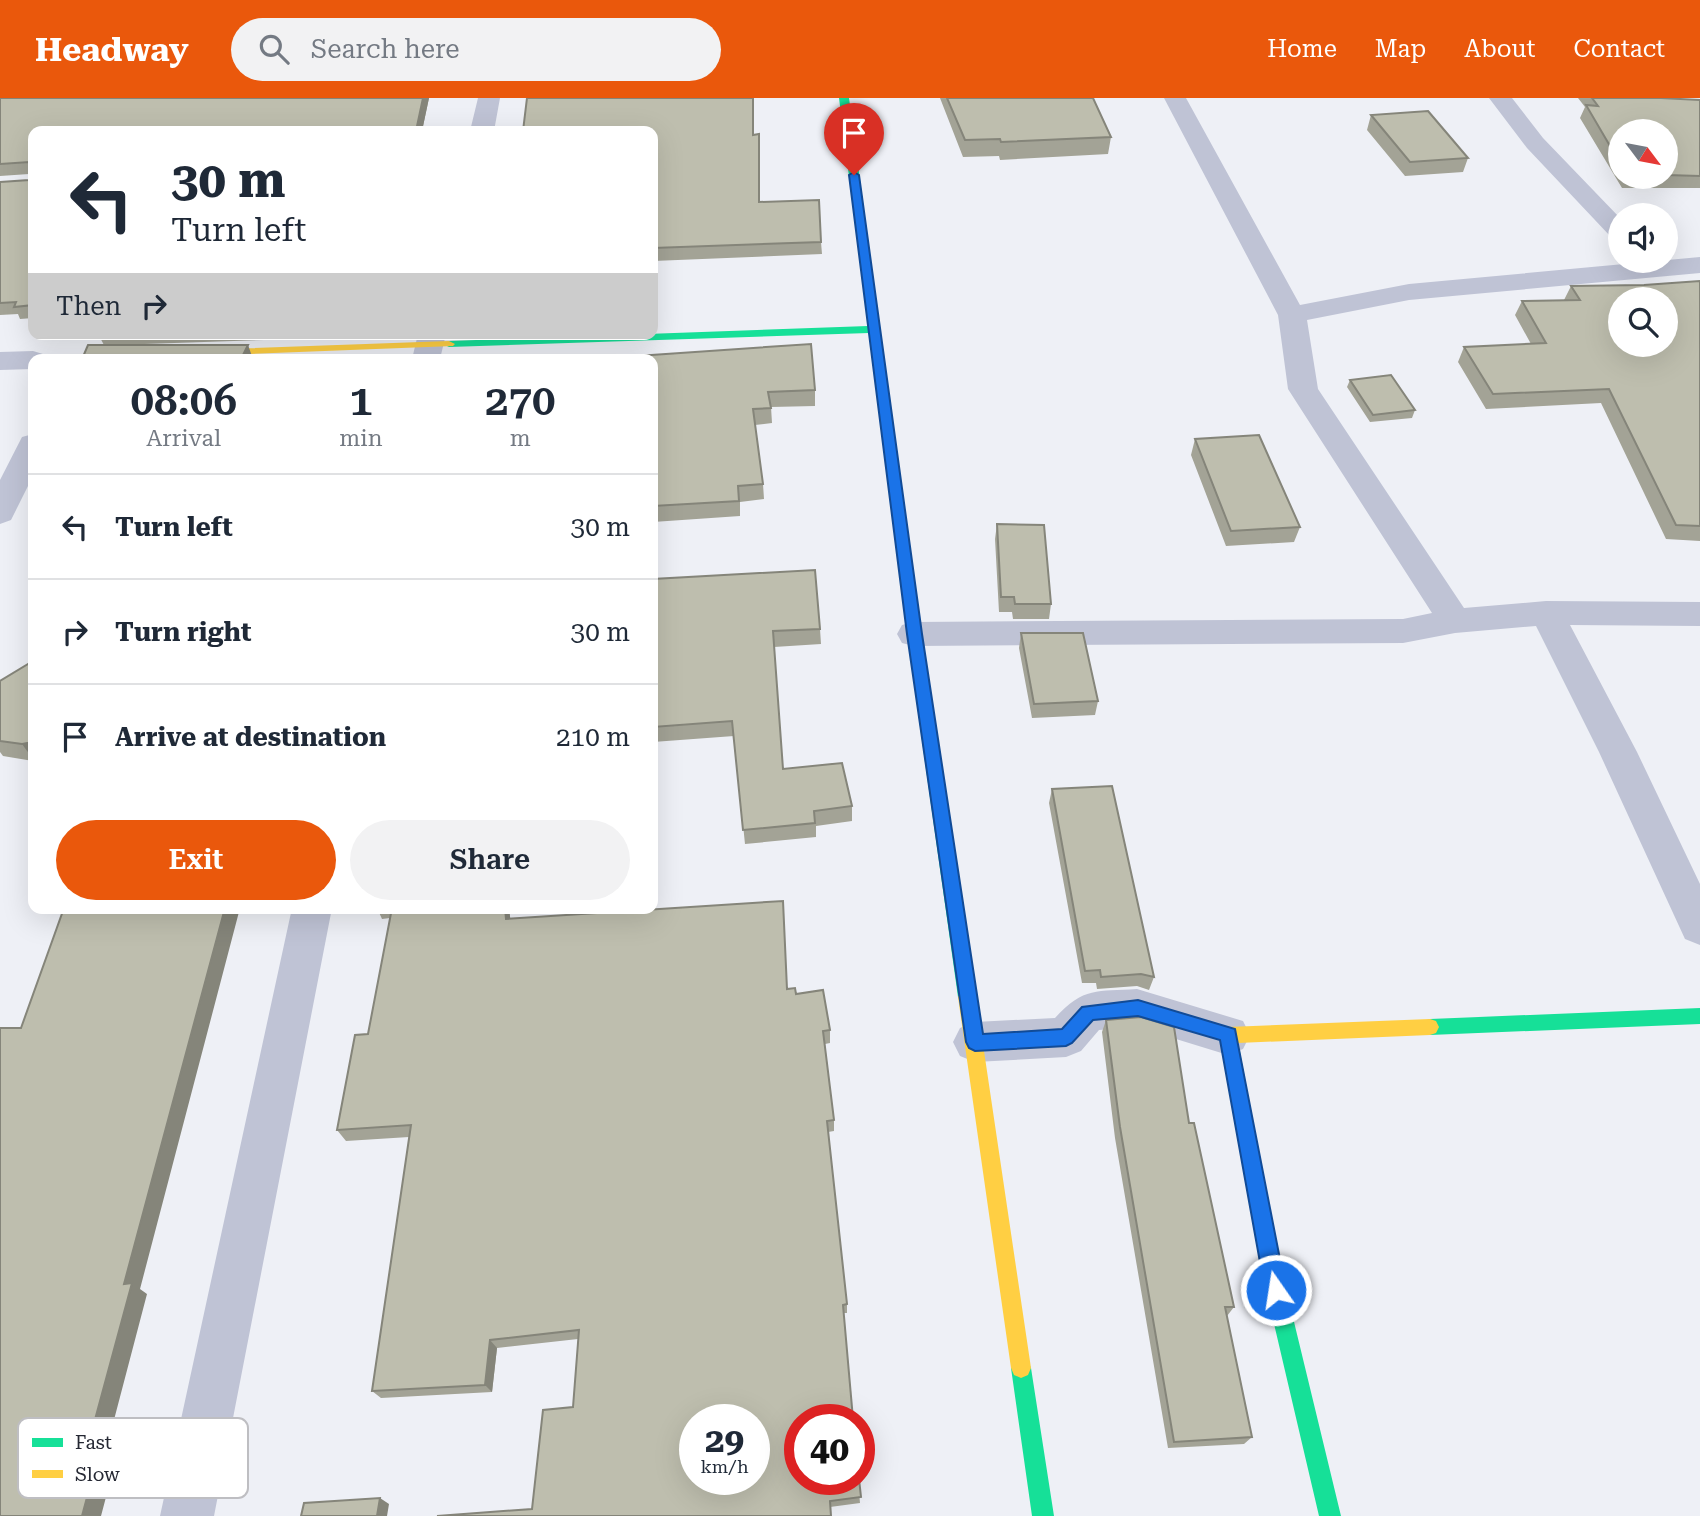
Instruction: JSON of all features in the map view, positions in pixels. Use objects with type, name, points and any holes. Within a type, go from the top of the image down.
[{"type":"street","points":[[483,126],[489,98]]},
{"type":"street","points":[[844,98],[914,634],[1043,1516]]},
{"type":"street","points":[[1175,98],[1292,315],[1303,390],[1455,621]]},
{"type":"street","points":[[1500,98],[1535,143],[1608,219]]},
{"type":"street","points":[[1678,265],[1700,265]]},
{"type":"street","points":[[1292,315],[1409,292],[1608,270]]},
{"type":"street","points":[[658,337],[873,329]]},
{"type":"street","points":[[184,354],[586,340]]},
{"type":"street","points":[[0,361],[28,360]]},
{"type":"street","points":[[0,513],[28,454]]},
{"type":"street","points":[[914,634],[1403,631],[1455,621],[1546,613],[1700,614]]},
{"type":"street","points":[[1546,613],[1618,752],[1700,927]]},
{"type":"street","points":[[207,1418],[311,914]]},
{"type":"street","points":[[975,1042],[1066,1037],[1088,1013],[1138,1008],[1228,1035],[1700,1016]]},
{"type":"street","points":[[1228,1035],[1269,1265],[1330,1516]]},
{"type":"street","points":[[187,1516],[191,1498]]},
{"type":"building","points":[[0,98],[423,98],[417,126],[28,126],[28,162],[0,164]]},
{"type":"building","points":[[527,98],[753,98],[753,135],[759,134],[759,202],[819,200],[821,242],[658,248],[658,126],[524,126]]},
{"type":"building","points":[[947,98],[1093,98],[1111,137],[1001,142],[1000,139],[965,140]]},
{"type":"building","points":[[1592,98],[1700,100],[1700,176],[1678,175],[1678,119],[1608,119],[1608,143],[1586,105],[1598,106]]},
{"type":"building","points":[[1428,111],[1468,158],[1410,162],[1371,115]]},
{"type":"building","points":[[28,180],[28,306],[14,307],[16,302],[0,303],[0,182]]},
{"type":"building","points":[[1700,281],[1700,526],[1676,525],[1609,389],[1493,394],[1464,347],[1546,343],[1522,301],[1580,300],[1571,286]]},
{"type":"building","points":[[811,344],[815,390],[768,392],[771,408],[753,409],[763,484],[738,486],[739,501],[658,506],[658,355]]},
{"type":"building","points":[[88,345],[248,345],[244,354],[84,354]]},
{"type":"building","points":[[1391,375],[1415,410],[1373,415],[1350,380]]},
{"type":"building","points":[[1259,435],[1300,527],[1231,531],[1195,439]]},
{"type":"building","points":[[997,524],[1044,525],[1051,604],[1015,604],[1014,597],[1001,597]]},
{"type":"building","points":[[815,570],[820,629],[773,631],[783,769],[842,763],[852,806],[814,811],[815,823],[743,830],[732,721],[658,727],[658,579]]},
{"type":"building","points":[[1021,633],[1083,633],[1098,701],[1034,704]]},
{"type":"building","points":[[28,664],[28,743],[0,741],[0,681]]},
{"type":"building","points":[[1112,786],[1154,977],[1141,974],[1101,977],[1100,970],[1085,971],[1052,789]]},
{"type":"building","points":[[783,901],[787,989],[795,988],[796,994],[823,990],[830,1030],[823,1031],[834,1120],[827,1121],[847,1304],[843,1305],[852,1404],[784,1404],[784,1495],[861,1497],[830,1501],[831,1516],[437,1516],[532,1509],[543,1410],[573,1407],[579,1330],[490,1340],[485,1385],[372,1391],[411,1125],[337,1130],[355,1035],[368,1034],[391,914],[506,914],[506,919],[583,914],[658,914],[658,909]]},
{"type":"building","points":[[62,914],[223,914],[124,1284],[132,1283],[95,1418],[18,1418],[18,1498],[87,1498],[82,1516],[0,1516],[0,1028],[21,1028]]},
{"type":"building","points":[[1141,1017],[1174,1027],[1189,1123],[1194,1123],[1234,1307],[1225,1307],[1252,1437],[1174,1442],[1120,1127],[1106,1020]]},
{"type":"building","points":[[380,1498],[377,1516],[301,1516],[304,1503]]},
{"type":"traffic: fast","points":[[844,98],[914,634],[967,997]]},
{"type":"traffic: fast","points":[[658,337],[873,329]]},
{"type":"traffic: fast","points":[[449,344],[562,340]]},
{"type":"traffic: fast","points":[[1430,1027],[1700,1016]]},
{"type":"traffic: fast","points":[[1231,1052],[1270,1264],[1330,1516]]},
{"type":"traffic: fast","points":[[1021,1368],[1043,1516]]},
{"type":"traffic: slow","points":[[200,353],[449,344]]},
{"type":"traffic: slow","points":[[967,997],[1021,1368]]},
{"type":"traffic: slow","points":[[1231,1052],[1228,1035],[1430,1027]]},
{"type":"route","points":[[854,175],[914,634],[975,1042],[1066,1037],[1088,1013],[1138,1008],[1228,1035],[1269,1265],[1276,1290]]}]
